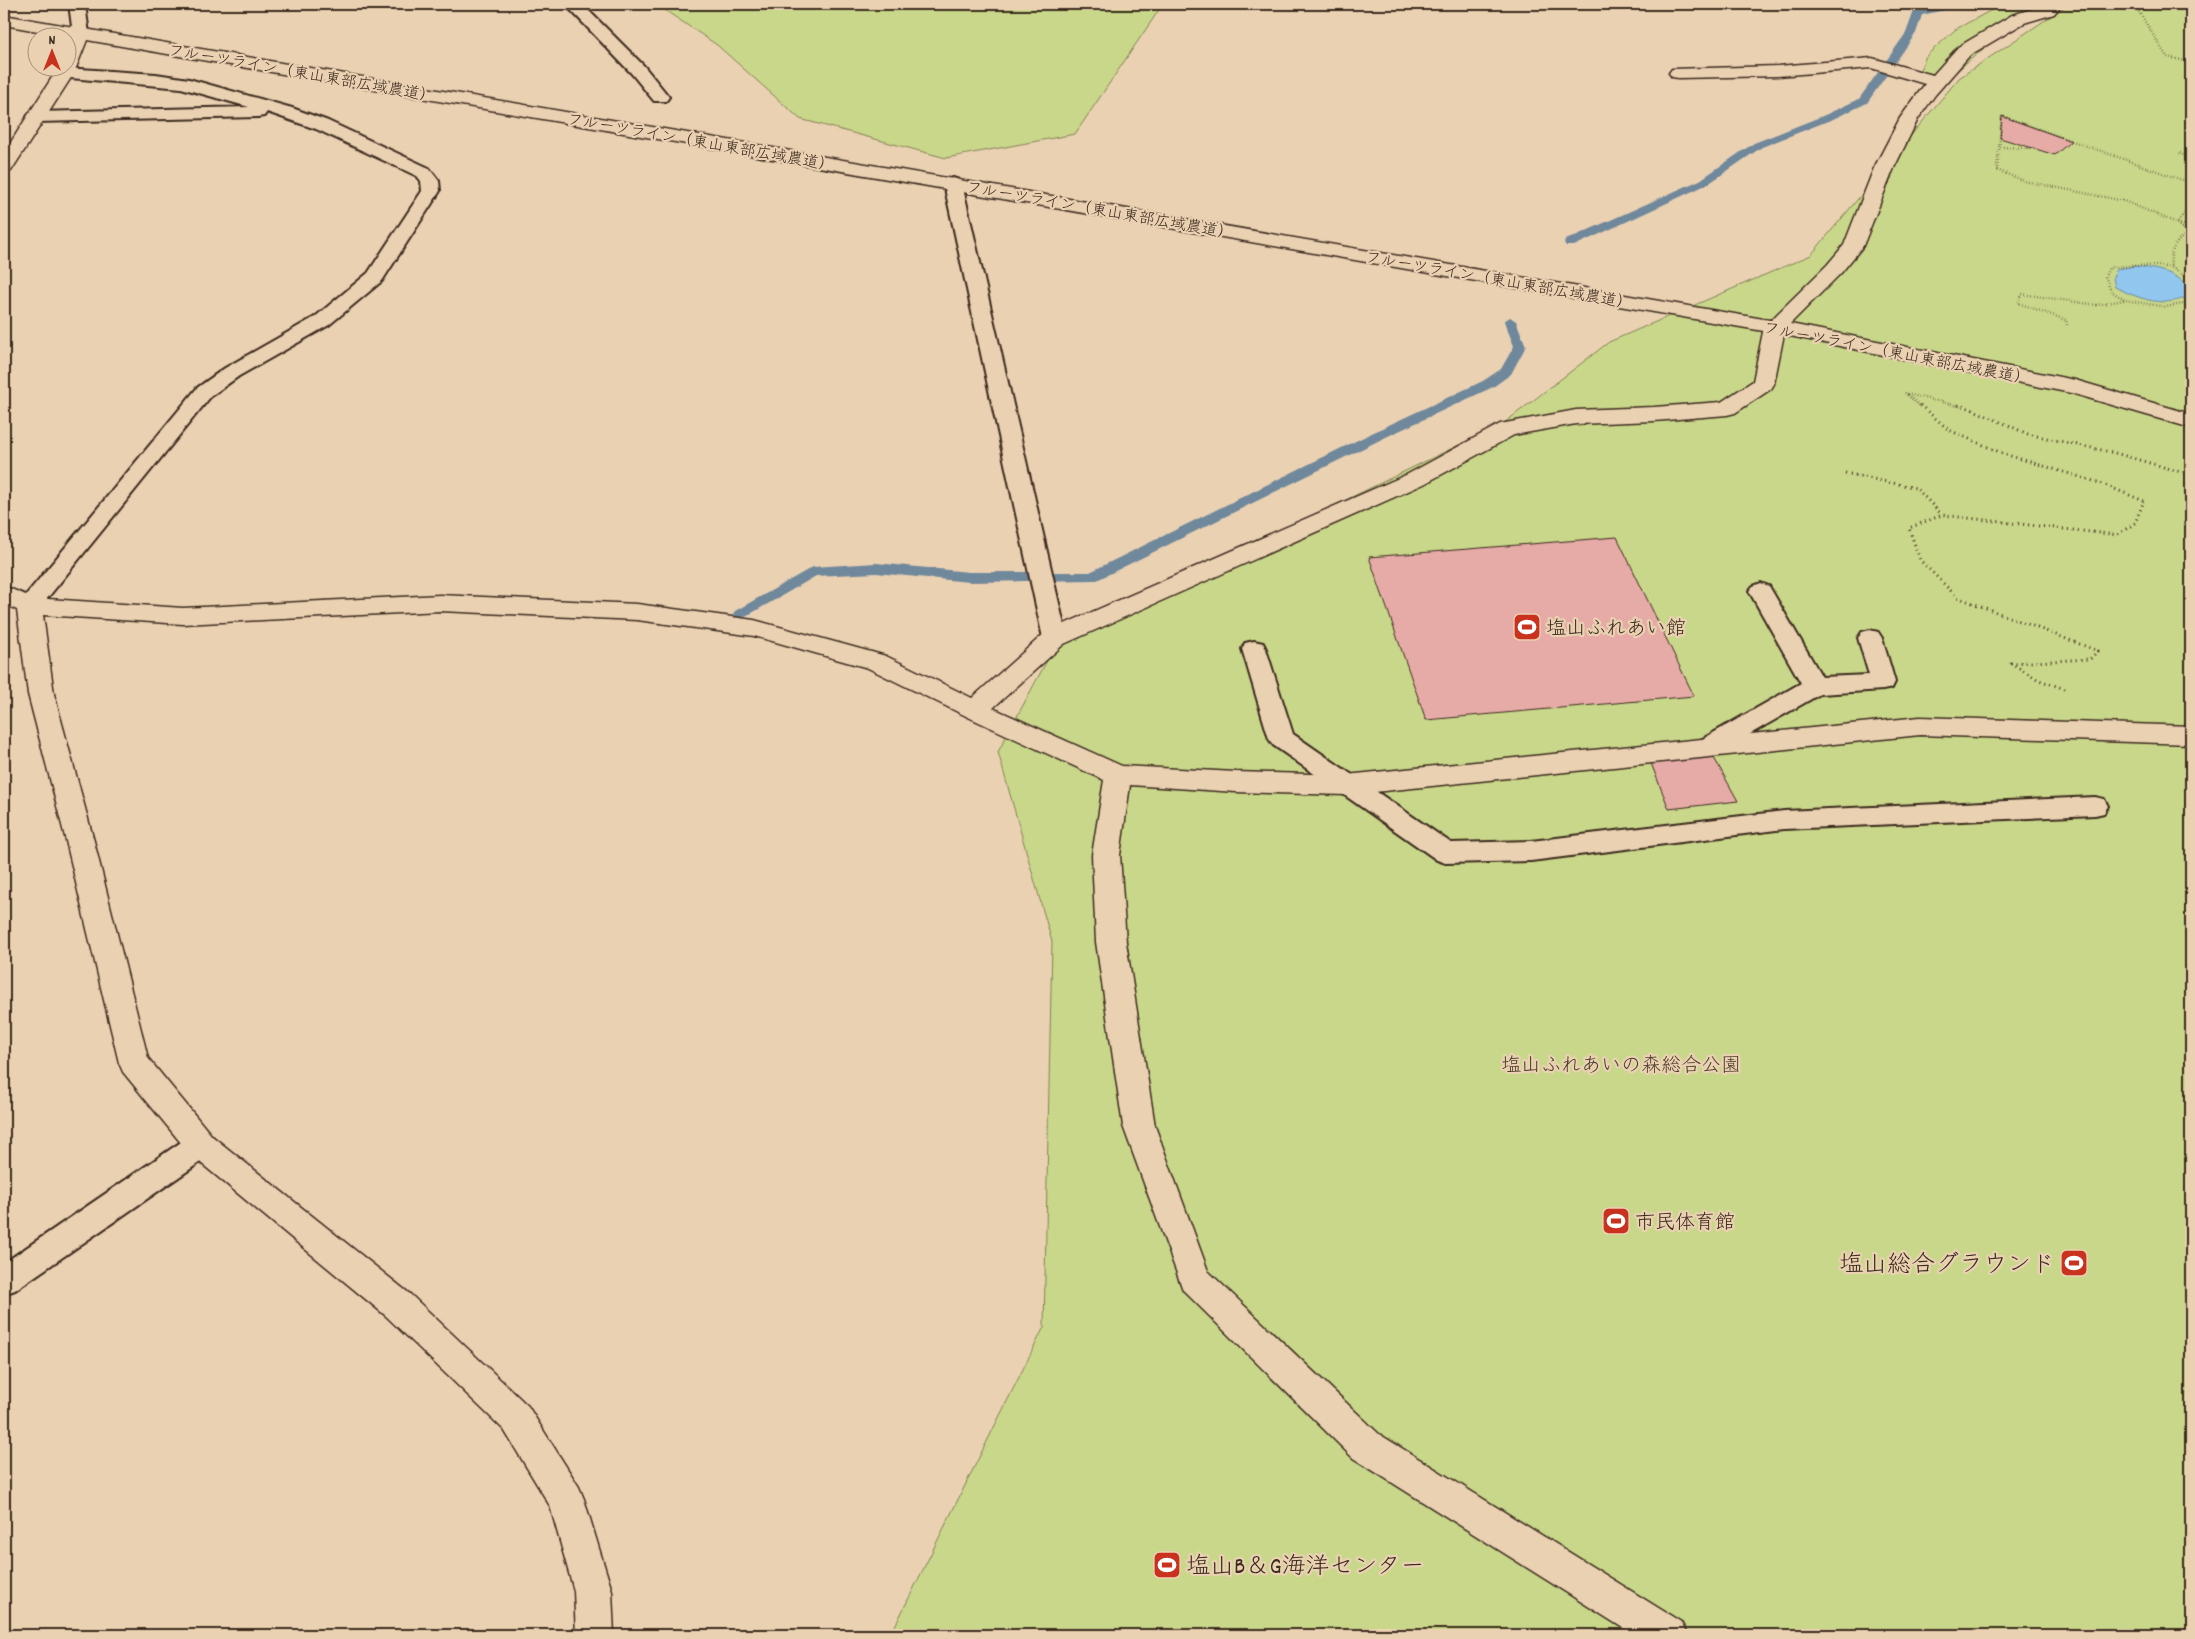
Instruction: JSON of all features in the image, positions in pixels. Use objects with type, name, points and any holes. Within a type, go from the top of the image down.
[{"type":"street","points":[[975,710],[1053,630],[1297,533],[1407,483],[1508,429],[1576,417],[1654,414],[1727,408],[1763,384],[1775,327],[1834,269],[1853,246],[1884,168],[1909,118],[1936,82],[1964,51],[2018,18],[2054,6]]},
{"type":"street","name":"フルーツライン（東山東部広域農道）","points":[[4,20],[1775,327],[2075,387],[2191,421]]},
{"type":"street","points":[[78,42],[81,34]]},
{"type":"street","points":[[1678,73],[1778,71],[1872,63],[1936,82]]},
{"type":"street","points":[[4,167],[62,78]]},
{"type":"street","points":[[4,594],[29,606],[183,616],[440,603],[637,612],[754,628],[877,662],[975,710],[1118,775],[1236,782],[1346,785],[1920,726],[2191,735]]},
{"type":"street","points":[[29,606],[41,694],[80,841],[134,1063],[201,1145],[398,1305],[516,1418],[566,1499],[593,1591],[595,1635]]},
{"type":"street","points":[[1118,775],[1106,855],[1110,942],[1139,1126],[1195,1280],[1366,1446],[1668,1635]]},
{"type":"lane","points":[[77,4],[81,34]]},
{"type":"lane","points":[[573,4],[638,70],[660,97]]},
{"type":"lane","points":[[29,606],[204,392],[232,372],[322,321],[375,277],[431,191],[430,182],[423,172],[322,125],[286,112],[174,82],[156,79],[78,75]]},
{"type":"lane","points":[[36,117],[286,112]]},
{"type":"lane","points":[[953,184],[1053,630]]},
{"type":"lane","points":[[1760,591],[1815,686]]},
{"type":"lane","points":[[1708,747],[1815,686],[1883,682],[1870,638]]},
{"type":"lane","points":[[1254,649],[1282,739],[1446,853],[1531,851],[1784,820],[2095,806]]},
{"type":"lane","points":[[4,1280],[201,1145]]},
{"type":"path","points":[[2134,4],[2147,22],[2167,57],[2191,62]]},
{"type":"path","points":[[2191,184],[2002,116],[1997,170],[2024,180],[2124,201],[2191,228]]},
{"type":"path","points":[[2000,147],[2034,148]]},
{"type":"path","points":[[2180,153],[2191,160]]},
{"type":"path","points":[[2177,223],[2191,204]]},
{"type":"path","points":[[2177,223],[2191,238]]},
{"type":"path","points":[[2171,267],[2170,260],[2176,242],[2186,234]]},
{"type":"path","points":[[2125,300],[2111,291],[2105,276],[2108,268],[2144,264],[2171,267],[2191,280]]},
{"type":"path","points":[[2067,325],[2066,320],[2018,303],[2022,294],[2096,305],[2125,300],[2166,307],[2182,304],[2191,308]]},
{"type":"path","points":[[2076,693],[2039,680],[2011,663],[2090,660],[2098,651],[1957,597],[1920,560],[1909,528],[1942,515],[2117,535],[2135,523],[2144,500],[2100,483],[2004,454],[1949,430],[1905,393],[1969,408],[2028,434],[2115,453],[2191,475]]},
{"type":"path","points":[[1845,473],[1916,488],[1942,515]]},
{"type":"green space","points":[[1163,4],[1075,134],[946,158],[800,119],[717,45],[657,5]]},
{"type":"green space","points":[[2003,4],[2039,4],[2018,19],[1943,83],[1918,74],[1926,56],[1956,29]]},
{"type":"green space","name":"塩山ふれあいの森総合公園","points":[[2069,4],[2191,4],[2191,1635],[892,1635],[1044,1327],[1052,942],[998,752],[1058,640],[1504,423],[1609,342],[1811,255],[1959,78]]},
{"type":"water","points":[[2135,266],[2162,271],[2179,278],[2185,284],[2191,301],[2183,298],[2175,301],[2158,302],[2115,287],[2113,277],[2117,269]]},
{"type":"building","points":[[2002,116],[2071,141],[2055,155],[2000,138]]},
{"type":"building","name":"塩山ふれあい館","points":[[1617,537],[1694,696],[1426,720],[1369,557]]},
{"type":"building","points":[[1708,747],[1738,801],[1669,809],[1647,753]]},
{"type":"waterway","points":[[1570,243],[1704,182],[1758,145],[1829,117],[1863,101],[1911,33],[1918,13],[1959,4]]},
{"type":"waterway","points":[[740,614],[813,572],[876,568],[969,577],[1092,577],[1383,433],[1488,384],[1506,371],[1520,346],[1510,321]]},
{"type":"place","name":"塩山ふれあい館","points":[[1527,627]]},
{"type":"place","name":"市民体育館","points":[[1616,1221]]},
{"type":"place","name":"塩山総合グラウンド","points":[[2074,1263]]},
{"type":"place","name":"塩山B＆G海洋センター","points":[[1167,1565]]}]
